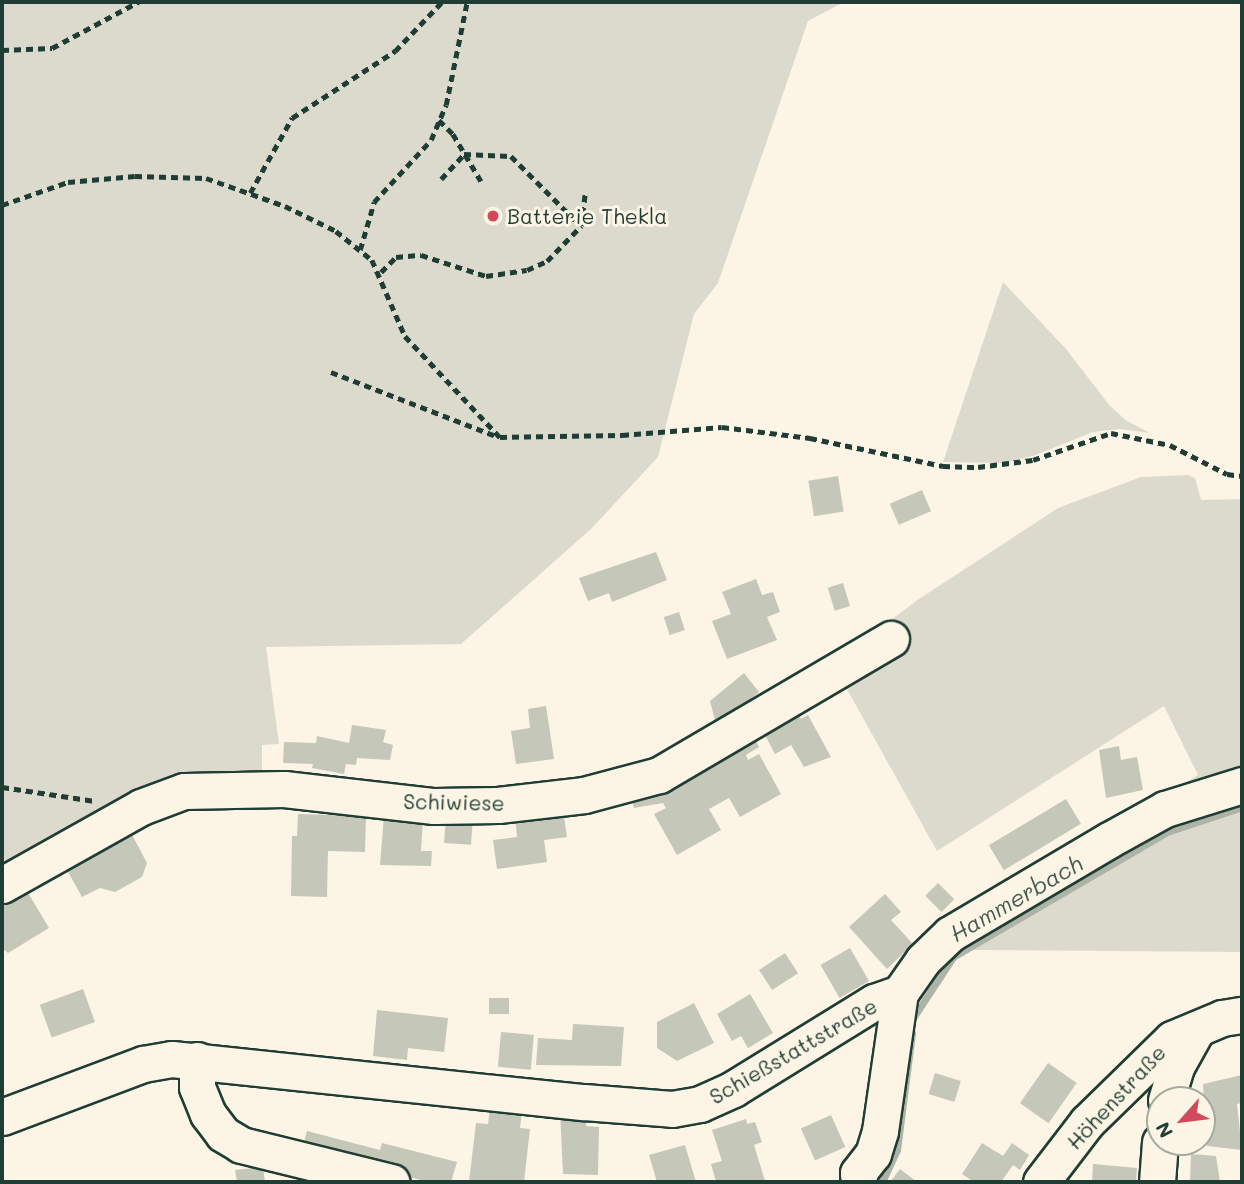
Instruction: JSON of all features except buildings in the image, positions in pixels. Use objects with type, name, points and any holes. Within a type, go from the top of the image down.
[{"type":"street","name":"Schiwiese","points":[[2,885],[141,807],[184,791],[224,788],[284,789],[434,806],[498,805],[584,795],[659,775],[891,639]]},
{"type":"street","name":"Schießstattstraße","points":[[2,1117],[143,1064],[197,1060],[672,1109],[700,1104],[733,1089],[874,1002],[900,993],[923,960],[950,934],[1165,809],[1242,785]]},
{"type":"street","points":[[852,1179],[873,1154],[880,1131],[900,993]]},
{"type":"street","name":"Höhenstraße","points":[[1041,1182],[1087,1122],[1172,1038],[1242,1015]]},
{"type":"street","points":[[1170,1086],[1177,1065],[1197,1029]]},
{"type":"street","points":[[197,1060],[197,1087],[208,1114],[223,1134],[241,1145],[392,1182]]},
{"type":"street","points":[[1157,1182],[1159,1156]]},
{"type":"path","points":[[2,50],[52,48],[138,2]]},
{"type":"path","points":[[250,193],[292,118],[395,51],[442,2]]},
{"type":"path","points":[[360,250],[374,202],[416,159],[439,120],[467,2]]},
{"type":"path","points":[[439,120],[481,181]]},
{"type":"path","points":[[441,178],[464,154],[511,156],[581,226]]},
{"type":"path","points":[[2,205],[68,182],[135,176],[206,178],[250,193],[336,231],[360,250],[381,272],[388,302],[405,336],[500,437]]},
{"type":"path","points":[[381,272],[396,257],[421,255],[486,276],[508,275],[547,261],[581,226],[585,191]]},
{"type":"path","points":[[331,372],[500,437],[622,435],[722,427],[810,438],[943,466],[978,467],[1033,460],[1111,433],[1170,445],[1227,474],[1242,476]]},
{"type":"path","points":[[2,787],[141,807]]},
{"type":"shaded area","points":[[2,2],[844,2],[808,21],[718,283],[694,314],[658,457],[591,529],[461,644],[266,647],[279,744],[262,745],[262,776],[10,870],[2,856]]},
{"type":"shaded area","points":[[1003,282],[1066,349],[1110,406],[1127,421],[1150,433],[1119,429],[1093,432],[1033,456],[1002,463],[943,462]]},
{"type":"shaded area","points":[[1188,475],[1195,478],[1201,500],[1242,499],[1242,952],[973,950],[978,905],[1198,775],[1164,706],[937,851],[833,664],[916,601],[1058,508],[1141,477]]},
{"type":"waterway","name":"Hammerbach","points":[[913,1018],[953,957],[1167,832],[1242,807]]},
{"type":"waterway","name":"Hammerbach","points":[[882,1182],[897,1150],[912,1033]]},
{"type":"place","name":"Batterie Thekla","points":[[493,216]]}]
